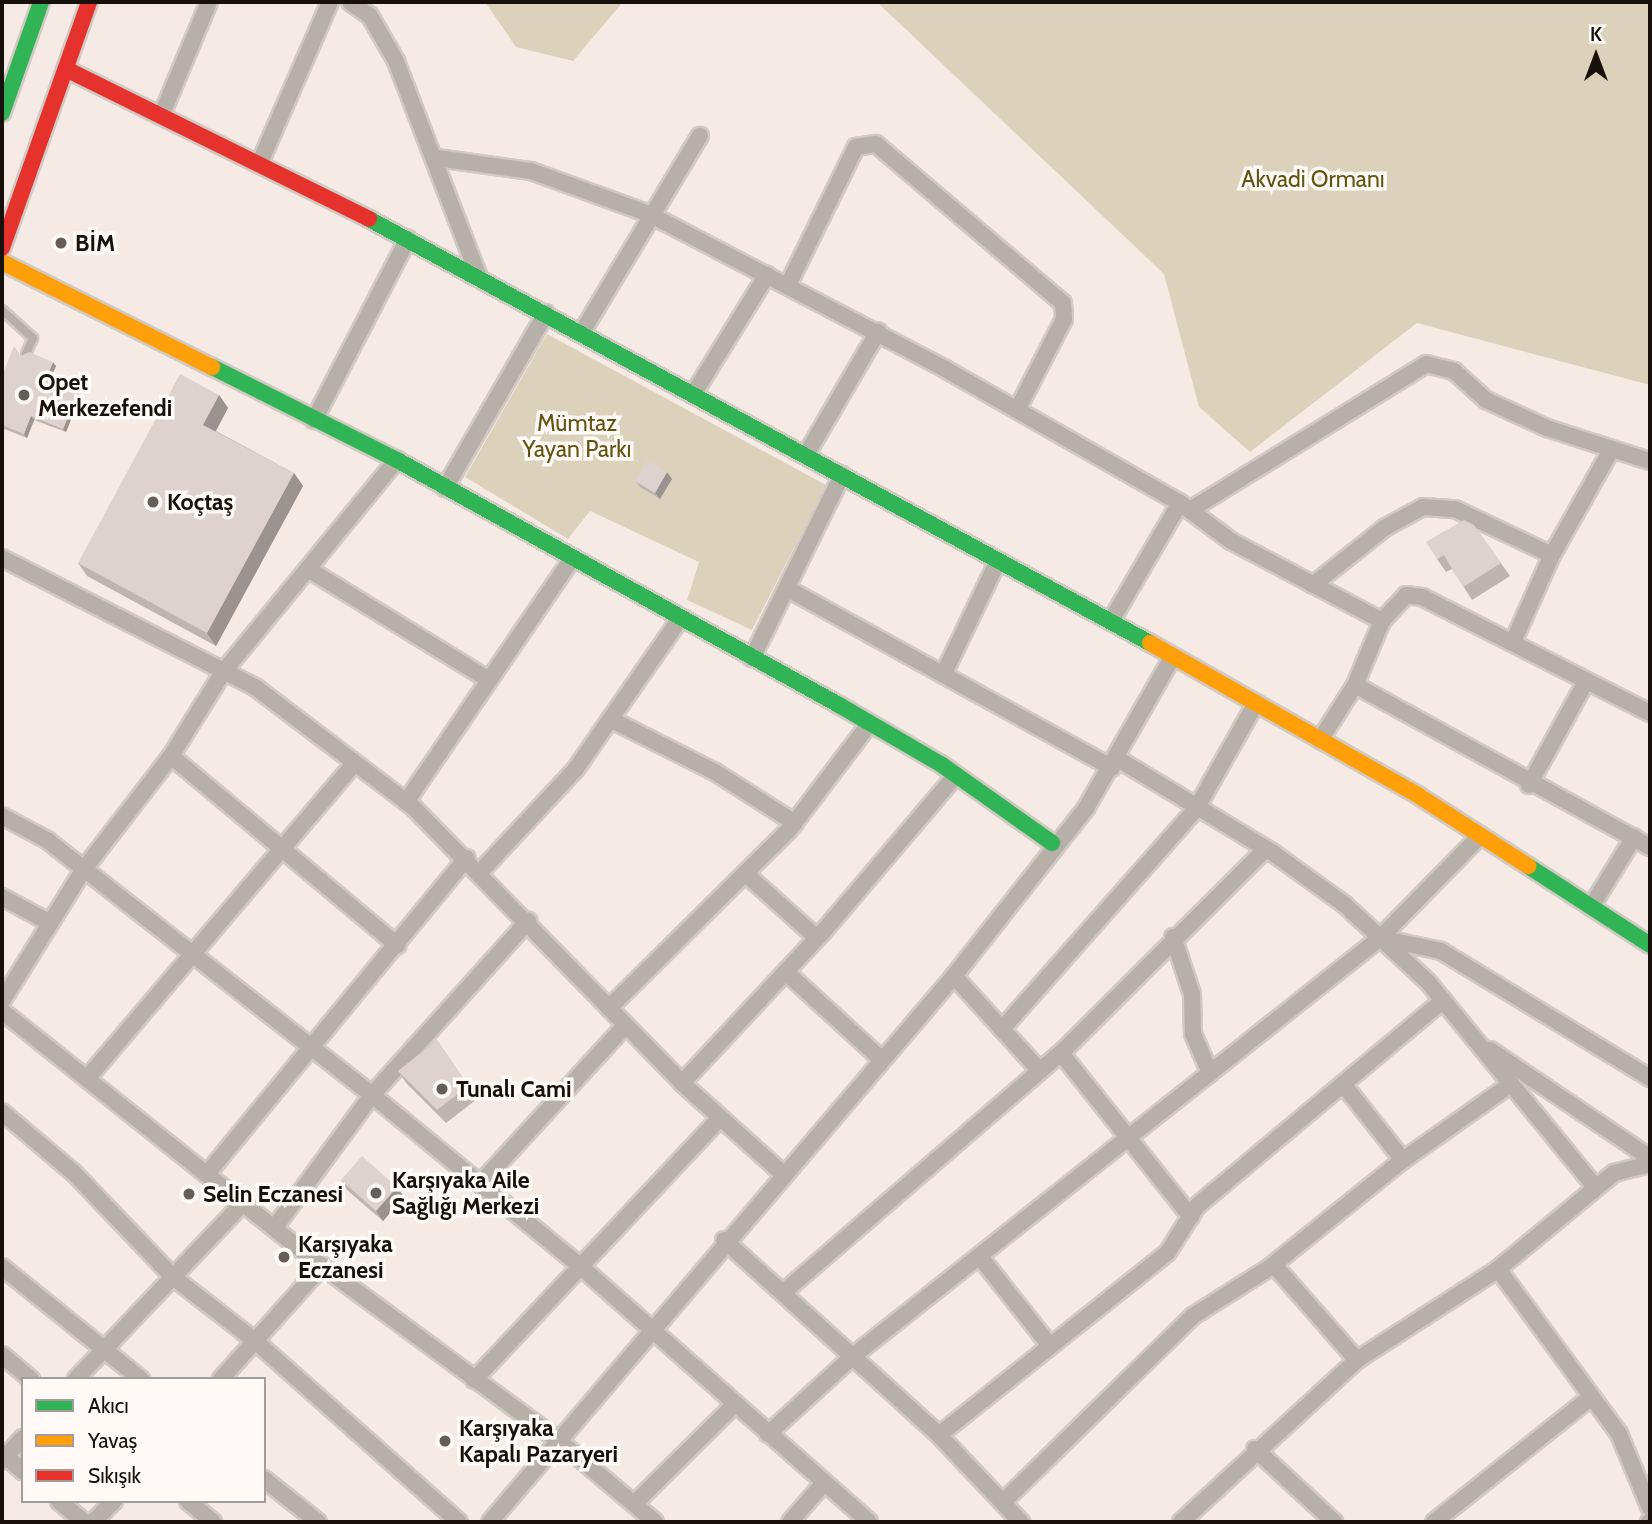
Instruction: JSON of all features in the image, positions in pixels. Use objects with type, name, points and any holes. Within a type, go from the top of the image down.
[{"type":"street","points":[[2,113],[41,2]]},
{"type":"street","points":[[2,248],[89,2]]},
{"type":"street","points":[[162,114],[209,2]]},
{"type":"street","points":[[261,160],[330,2]]},
{"type":"street","points":[[349,2],[370,16],[396,61],[437,158],[478,275]]},
{"type":"street","points":[[66,69],[261,160],[478,275],[1111,621],[1320,740],[1480,836],[1650,945]]},
{"type":"street","points":[[582,332],[649,214],[700,136]]},
{"type":"street","points":[[788,285],[856,147],[876,144],[1063,303],[1064,319],[1017,410]]},
{"type":"street","points":[[437,158],[531,172],[649,214],[878,332],[1185,507],[1231,541],[1382,621]]},
{"type":"street","points":[[314,420],[408,239]]},
{"type":"street","points":[[2,262],[397,460],[570,560],[870,723],[956,775],[1052,844]]},
{"type":"street","points":[[694,393],[767,275]]},
{"type":"street","points":[[445,488],[546,313]]},
{"type":"street","points":[[806,455],[878,332]]},
{"type":"street","points":[[1111,621],[1185,507],[1426,364],[1454,371],[1486,400],[1610,452],[1650,461]]},
{"type":"street","points":[[1513,642],[1552,555],[1610,452]]},
{"type":"street","points":[[2,1002],[84,869],[171,756],[224,671],[397,460]]},
{"type":"street","points":[[752,658],[842,475]]},
{"type":"street","points":[[1313,584],[1386,527],[1423,507],[1455,509],[1552,555]]},
{"type":"street","points":[[2,558],[224,671],[406,802],[481,871],[625,1026],[682,1083],[782,1173]]},
{"type":"street","points":[[406,802],[570,560]]},
{"type":"street","points":[[945,671],[998,561]]},
{"type":"street","points":[[308,569],[489,680]]},
{"type":"street","points":[[788,589],[945,671],[1266,849],[1380,938],[1443,1000],[1595,1187]]},
{"type":"street","points":[[1320,740],[1355,685],[1382,621],[1406,595],[1422,597],[1513,642],[1585,683],[1649,709]]},
{"type":"street","points":[[481,871],[612,720],[680,619]]},
{"type":"street","points":[[495,1520],[724,1240],[954,976],[1115,764],[1172,656]]},
{"type":"street","points":[[1530,785],[1585,683]]},
{"type":"street","points":[[1355,685],[1530,785],[1650,846]]},
{"type":"street","points":[[1002,1029],[1196,808],[1256,703]]},
{"type":"street","points":[[612,720],[715,772],[795,823]]},
{"type":"street","points":[[608,1008],[747,875],[795,823],[870,723]]},
{"type":"street","points":[[171,756],[397,945]]},
{"type":"street","points":[[90,1075],[284,853],[354,764]]},
{"type":"street","points":[[682,1083],[817,938],[956,775]]},
{"type":"street","points":[[2,816],[84,869],[196,953],[308,1047],[372,1095],[580,1266],[652,1328],[823,1485],[869,1522]]},
{"type":"street","points":[[768,1434],[853,1356],[1380,938],[1480,836]]},
{"type":"street","points":[[1591,907],[1634,837]]},
{"type":"street","points":[[785,1291],[1061,1053],[1173,937],[1266,849]]},
{"type":"street","points":[[207,1174],[308,1047],[397,945],[467,858]]},
{"type":"street","points":[[747,875],[817,938]]},
{"type":"street","points":[[2,897],[50,923]]},
{"type":"street","points":[[275,1227],[372,1095],[528,921]]},
{"type":"street","points":[[1173,937],[1192,994],[1193,1034],[1210,1073]]},
{"type":"street","points":[[1380,938],[1441,951],[1650,1078]]},
{"type":"street","points":[[786,972],[881,1059]]},
{"type":"street","points":[[954,976],[1040,1071]]},
{"type":"street","points":[[939,1436],[1168,1252],[1191,1217],[1443,1000]]},
{"type":"street","points":[[2,1011],[90,1075],[242,1204],[322,1266],[558,1440],[655,1522]]},
{"type":"street","points":[[480,1184],[625,1026]]},
{"type":"street","points":[[1476,1041],[1650,1158]]},
{"type":"street","points":[[1061,1053],[1191,1217]]},
{"type":"street","points":[[1343,1084],[1403,1160]]},
{"type":"street","points":[[1004,1501],[1193,1316],[1274,1265],[1403,1160],[1511,1084]]},
{"type":"street","points":[[2,1112],[74,1173],[173,1277],[254,1340],[460,1522]]},
{"type":"street","points":[[474,1380],[719,1119]]},
{"type":"street","points":[[1181,1522],[1255,1449],[1357,1360],[1498,1269],[1614,1173],[1650,1164]]},
{"type":"street","points":[[78,1377],[102,1348],[242,1204]]},
{"type":"street","points":[[724,1240],[785,1291],[939,1436],[1004,1501],[1021,1522]]},
{"type":"street","points":[[980,1256],[1050,1346]]},
{"type":"street","points":[[1274,1265],[1357,1360]]},
{"type":"street","points":[[223,1377],[322,1266]]},
{"type":"street","points":[[2,1267],[138,1377]]},
{"type":"street","points":[[1498,1269],[1619,1434],[1650,1508]]},
{"type":"street","points":[[2,1355],[29,1377]]},
{"type":"street","points":[[1434,1522],[1591,1397]]},
{"type":"street","points":[[634,1504],[735,1404]]},
{"type":"street","points":[[21,1440],[3,1457],[21,1470]]},
{"type":"street","points":[[1255,1449],[1334,1522]]},
{"type":"street","points":[[266,1481],[318,1522]]},
{"type":"street","points":[[790,1522],[823,1485]]},
{"type":"street","points":[[61,1503],[84,1522]]},
{"type":"street","points":[[93,1522],[112,1503]]},
{"type":"street","points":[[190,1503],[213,1522]]},
{"type":"lane","points":[[2,310],[33,338],[26,354]]},
{"type":"green space","points":[[485,2],[623,2],[573,61],[516,47]]},
{"type":"green space","name":"Akvadi Ormanı","points":[[877,2],[1650,2],[1650,385],[1417,323],[1250,452],[1199,407],[1164,274]]},
{"type":"green space","name":"Mümtaz Yayan Parkı","points":[[547,334],[826,485],[752,630],[687,600],[699,562],[590,511],[568,539],[465,477]]},
{"type":"building","points":[[14,346],[21,356],[29,352],[53,362],[46,380],[78,393],[63,429],[31,416],[24,434],[2,425],[2,376]]},
{"type":"building","points":[[180,374],[219,395],[203,425],[294,473],[207,633],[78,563]]},
{"type":"building","points":[[647,461],[667,472],[655,493],[635,481]]},
{"type":"building","points":[[1464,520],[1474,525],[1501,563],[1463,587],[1444,555],[1437,559],[1426,542]]},
{"type":"building","name":"Tunalı Cami","points":[[437,1040],[468,1086],[437,1110],[398,1071]]},
{"type":"building","name":"Karşıyaka Aile Sağlığı Merkezi","points":[[362,1156],[397,1187],[376,1211],[341,1180]]},
{"type":"traffic: fast","points":[[2,113],[41,2]]},
{"type":"traffic: fast","points":[[369,219],[1150,643]]},
{"type":"traffic: fast","points":[[212,367],[397,460],[839,705],[942,765],[1052,843]]},
{"type":"traffic: fast","points":[[1528,866],[1650,945]]},
{"type":"traffic: slow","points":[[2,262],[212,367]]},
{"type":"traffic: slow","points":[[1150,643],[1419,796],[1528,866]]},
{"type":"traffic: jam","points":[[2,248],[89,2]]},
{"type":"traffic: jam","points":[[66,69],[369,219]]},
{"type":"place","name":"BİM","points":[[61,243]]},
{"type":"place","name":"Opet Merkezefendi","points":[[24,395]]},
{"type":"place","name":"Koçtaş","points":[[153,502]]},
{"type":"place","name":"Tunalı Cami","points":[[442,1089]]},
{"type":"place","name":"Karşıyaka Aile Sağlığı Merkezi","points":[[376,1193]]},
{"type":"place","name":"Selin Eczanesi","points":[[189,1194]]},
{"type":"place","name":"Karşıyaka Eczanesi","points":[[284,1257]]},
{"type":"place","name":"Karşıyaka Kapalı Pazaryeri","points":[[445,1441]]}]
